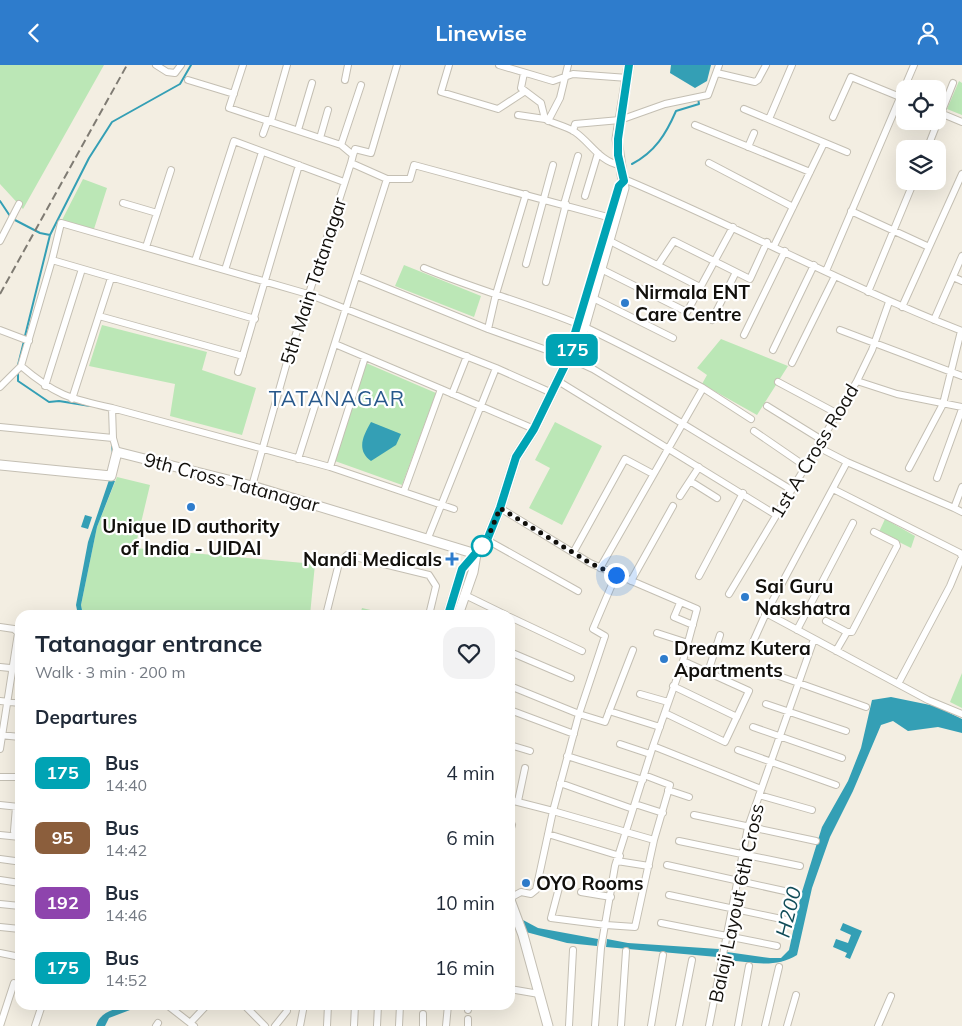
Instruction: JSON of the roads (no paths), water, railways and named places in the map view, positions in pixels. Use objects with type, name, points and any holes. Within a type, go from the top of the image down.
[{"type":"street","points":[[156,65],[171,73],[175,73],[181,65]]},
{"type":"street","points":[[242,65],[229,108],[341,145],[353,155],[355,149],[371,153],[397,65]]},
{"type":"street","points":[[264,134],[288,65]]},
{"type":"street","points":[[345,80],[348,65]]},
{"type":"street","points":[[448,65],[441,92],[498,109],[524,92]]},
{"type":"street","points":[[499,65],[557,81],[567,75],[628,78]]},
{"type":"street","points":[[525,65],[521,86],[524,92],[541,103],[546,120]]},
{"type":"street","points":[[546,120],[557,105],[567,75],[568,65]]},
{"type":"street","points":[[450,610],[462,569],[487,540],[500,508],[516,457],[534,429],[570,355],[578,345],[581,326],[606,240],[624,188],[618,147],[620,120],[629,65]]},
{"type":"street","points":[[573,131],[576,124],[620,120],[665,104],[708,95],[719,65]]},
{"type":"street","points":[[717,73],[755,82],[766,65]]},
{"type":"street","points":[[769,119],[792,65]]},
{"type":"street","points":[[909,80],[914,65]]},
{"type":"street","points":[[833,117],[851,77],[896,95]]},
{"type":"street","points":[[188,80],[234,94]]},
{"type":"street","points":[[298,130],[312,83]]},
{"type":"street","points":[[946,99],[953,83]]},
{"type":"street","points":[[341,145],[361,85]]},
{"type":"street","points":[[744,109],[847,152]]},
{"type":"street","points":[[320,138],[328,110]]},
{"type":"street","points":[[826,271],[896,114]]},
{"type":"street","points":[[518,115],[546,120],[573,131],[598,153],[613,163],[620,165]]},
{"type":"street","points":[[946,115],[962,122]]},
{"type":"street","points":[[695,125],[810,172]]},
{"type":"street","points":[[748,147],[754,133]]},
{"type":"street","points":[[195,261],[234,141],[344,182]]},
{"type":"street","points":[[774,246],[824,143]]},
{"type":"street","points":[[225,270],[262,152]]},
{"type":"street","points":[[585,196],[598,153]]},
{"type":"street","name":"5th Main Tatanagar","points":[[252,486],[308,294],[353,155]]},
{"type":"street","points":[[546,282],[578,156]]},
{"type":"street","points":[[351,163],[387,179],[410,179],[414,165],[613,218]]},
{"type":"street","points":[[709,163],[793,207]]},
{"type":"street","points":[[238,372],[299,165]]},
{"type":"street","points":[[526,264],[553,165]]},
{"type":"street","points":[[146,247],[171,170]]},
{"type":"street","points":[[902,307],[962,174]]},
{"type":"street","points":[[298,459],[387,179]]},
{"type":"street","points":[[624,180],[767,242],[889,302],[961,331],[943,404],[910,469]]},
{"type":"street","points":[[868,292],[910,190]]},
{"type":"street","points":[[488,329],[496,294],[526,195]]},
{"type":"street","points":[[123,203],[158,213]]},
{"type":"street","points":[[0,241],[18,204]]},
{"type":"street","points":[[852,211],[929,247]]},
{"type":"street","points":[[0,387],[19,368],[29,341],[61,223],[308,294],[467,356],[552,393]]},
{"type":"street","points":[[601,269],[687,313],[733,227]]},
{"type":"street","points":[[606,240],[700,287]]},
{"type":"street","points":[[581,326],[593,298],[606,240]]},
{"type":"street","points":[[658,265],[674,241],[750,279],[767,242]]},
{"type":"street","points":[[744,335],[785,251]]},
{"type":"street","points":[[934,320],[962,257]]},
{"type":"street","points":[[52,260],[255,319]]},
{"type":"street","points":[[773,350],[814,265]]},
{"type":"street","points":[[424,268],[464,285],[496,294],[581,326],[703,388],[751,419]]},
{"type":"street","points":[[46,386],[82,269]]},
{"type":"street","points":[[701,314],[712,320],[736,272]]},
{"type":"street","points":[[357,276],[488,329],[570,355],[790,489]]},
{"type":"street","points":[[792,363],[835,276]]},
{"type":"street","points":[[953,277],[962,281]]},
{"type":"street","points":[[72,399],[111,278]]},
{"type":"street","points":[[593,298],[673,338]]},
{"type":"street","name":"1st A Cross Road","points":[[729,594],[790,489],[818,447],[857,381],[874,344],[889,302]]},
{"type":"street","points":[[99,316],[243,356]]},
{"type":"street","points":[[840,329],[874,344],[962,376]]},
{"type":"street","points":[[0,330],[29,341]]},
{"type":"street","points":[[335,344],[534,429]]},
{"type":"street","points":[[452,394],[467,356]]},
{"type":"street","points":[[330,467],[365,357]]},
{"type":"street","points":[[19,368],[46,386],[72,399],[330,467],[454,509]]},
{"type":"street","points":[[428,538],[496,368]]},
{"type":"street","points":[[558,381],[776,515]]},
{"type":"street","points":[[778,381],[838,414]]},
{"type":"street","points":[[857,381],[897,394],[962,408],[937,478]]},
{"type":"street","points":[[600,567],[703,388]]},
{"type":"street","points":[[404,491],[441,389]]},
{"type":"street","points":[[767,406],[822,440]]},
{"type":"street","points":[[0,465],[111,476],[117,452],[113,438],[112,408]]},
{"type":"street","points":[[0,427],[113,438]]},
{"type":"street","points":[[754,431],[805,466]]},
{"type":"street","points":[[818,447],[847,462],[962,512]]},
{"type":"street","name":"9th Cross Tatanagar","points":[[117,452],[252,486],[476,554]]},
{"type":"street","points":[[573,553],[625,459],[653,474]]},
{"type":"street","points":[[753,642],[766,613],[847,462]]},
{"type":"street","points":[[680,496],[700,467]]},
{"type":"street","points":[[690,481],[717,498]]},
{"type":"street","points":[[954,508],[962,487]]},
{"type":"street","points":[[834,489],[960,553],[962,557],[950,585],[898,684]]},
{"type":"street","points":[[699,576],[742,493]]},
{"type":"street","points":[[631,581],[674,506]]},
{"type":"street","points":[[500,508],[573,553],[600,567],[697,609],[683,661],[650,754],[619,859],[601,947],[595,1026]]},
{"type":"street","points":[[797,630],[853,523]]},
{"type":"street","points":[[826,621],[847,632],[852,632],[897,547],[896,543],[874,532]]},
{"type":"street","points":[[487,540],[578,591]]},
{"type":"street","points":[[460,610],[473,572],[476,554]]},
{"type":"street","points":[[327,610],[339,563],[347,555],[429,575],[436,586],[430,610]]},
{"type":"street","points":[[515,896],[521,892],[531,894],[536,890],[567,756],[605,635],[593,629],[616,575]]},
{"type":"street","points":[[465,595],[496,610]]},
{"type":"street","points":[[680,603],[674,617],[693,625]]},
{"type":"street","points":[[766,613],[928,701],[962,714]]},
{"type":"street","points":[[515,619],[582,651]]},
{"type":"street","points":[[0,627],[15,630]]},
{"type":"street","points":[[836,651],[847,632]]},
{"type":"street","points":[[657,633],[688,643]]},
{"type":"street","points":[[708,673],[720,635]]},
{"type":"street","name":"Balaji Layout 6th Cross","points":[[709,1026],[748,827],[814,639]]},
{"type":"street","points":[[515,688],[605,723],[633,650]]},
{"type":"street","points":[[515,654],[571,679]]},
{"type":"street","points":[[665,713],[726,741],[749,691],[683,661]]},
{"type":"street","points":[[0,667],[15,669]]},
{"type":"street","points":[[0,749],[1,735],[15,673]]},
{"type":"street","points":[[779,676],[866,707]]},
{"type":"street","points":[[673,686],[737,717]]},
{"type":"street","points":[[640,694],[668,702]]},
{"type":"street","points":[[0,701],[15,703]]},
{"type":"street","points":[[766,704],[846,731]]},
{"type":"street","points":[[609,711],[660,727]]},
{"type":"street","points":[[515,712],[574,733]]},
{"type":"street","points":[[753,727],[842,758]]},
{"type":"street","points":[[1,735],[15,736]]},
{"type":"street","points":[[620,744],[650,754]]},
{"type":"street","points":[[515,746],[530,751]]},
{"type":"street","points":[[653,747],[760,792],[812,809]]},
{"type":"street","points":[[738,750],[836,785]]},
{"type":"street","points":[[560,884],[551,918],[635,927],[654,840],[670,785],[567,756]]},
{"type":"street","points":[[518,801],[525,768]]},
{"type":"street","points":[[0,777],[15,777]]},
{"type":"street","points":[[560,783],[663,813]]},
{"type":"street","points":[[668,790],[689,797]]},
{"type":"street","points":[[515,801],[654,840]]},
{"type":"street","points":[[0,805],[15,807]]},
{"type":"street","points":[[694,815],[816,841]]},
{"type":"street","points":[[14,831],[15,825]]},
{"type":"street","points":[[548,834],[619,859],[648,866]]},
{"type":"street","points":[[0,835],[15,836]]},
{"type":"street","points":[[679,841],[800,865]]},
{"type":"street","points":[[0,859],[15,861]]},
{"type":"street","points":[[667,865],[798,895]]},
{"type":"street","points":[[0,880],[15,882]]},
{"type":"street","points":[[581,892],[611,897]]},
{"type":"street","points":[[669,895],[791,921]]},
{"type":"street","points":[[0,904],[15,906]]},
{"type":"street","points":[[515,913],[523,935],[548,1026]]},
{"type":"street","points":[[661,923],[777,946]]},
{"type":"street","points":[[0,927],[15,928]]},
{"type":"street","points":[[569,1026],[573,950]]},
{"type":"street","points":[[622,1026],[626,951]]},
{"type":"street","points":[[0,953],[15,956]]},
{"type":"street","points":[[650,1026],[663,955]]},
{"type":"street","points":[[679,1026],[692,960]]},
{"type":"street","points":[[738,1026],[749,965]]},
{"type":"street","points":[[765,1026],[778,967]]},
{"type":"street","points":[[0,1026],[14,983]]},
{"type":"street","points":[[515,990],[539,994]]},
{"type":"street","points":[[787,1026],[796,995]]},
{"type":"street","points":[[878,1026],[891,996]]},
{"type":"street","points":[[35,1026],[40,1010]]},
{"type":"street","points":[[174,1010],[192,1025],[203,1010]]},
{"type":"street","points":[[249,1010],[265,1026]]},
{"type":"street","points":[[275,1026],[287,1010]]},
{"type":"street","points":[[300,1026],[303,1010]]},
{"type":"street","points":[[327,1026],[328,1010]]},
{"type":"street","points":[[354,1026],[355,1010]]},
{"type":"street","points":[[377,1026],[378,1010]]},
{"type":"street","points":[[399,1026],[400,1010]]},
{"type":"street","points":[[446,1026],[448,1010]]},
{"type":"street","points":[[423,1014],[423,1026]]},
{"type":"water","points":[[671,65],[711,65],[707,81],[695,88],[670,73]]},
{"type":"water","points":[[371,422],[401,434],[396,445],[371,461],[366,457],[362,443]]},
{"type":"water","points":[[109,480],[115,481],[97,527],[81,605],[82,610],[77,610],[76,605],[88,542]]},
{"type":"water","points":[[85,515],[92,517],[88,529],[81,527]]},
{"type":"water","points":[[891,697],[935,706],[962,719],[962,733],[938,727],[908,731],[893,721],[881,725],[853,791],[830,837],[812,888],[797,955],[780,962],[771,963],[726,960],[727,952],[781,958],[789,950],[801,895],[822,827],[848,781],[861,748],[872,700]]},
{"type":"water","points":[[523,920],[538,928],[598,939],[597,946],[567,943],[526,932]]},
{"type":"water","points":[[843,923],[862,931],[850,959],[845,957],[847,953],[833,947],[836,939],[848,943],[851,935],[840,930]]},
{"type":"water","points":[[607,939],[628,943],[719,949],[717,957],[606,947]]},
{"type":"water","points":[[112,1010],[130,1010],[109,1018],[105,1026],[96,1026],[105,1014]]},
{"type":"waterway","points":[[25,336],[50,235],[89,158],[112,122],[180,84],[191,65]]},
{"type":"waterway","points":[[632,164],[647,154],[659,142],[676,111],[699,104],[698,99]]},
{"type":"waterway","points":[[0,201],[10,216]]},
{"type":"waterway","points":[[13,219],[40,233],[50,235]]},
{"type":"waterway","points":[[18,365],[24,341]]},
{"type":"waterway","points":[[18,373],[18,381],[49,402],[59,401],[90,406]]},
{"type":"waterway","points":[[112,444],[113,455]]},
{"type":"railway","points":[[0,294],[127,65]]},
{"type":"place","name":"Nirmala ENT Care Centre","points":[[625,303]]},
{"type":"place","name":"Unique ID authority of India - UIDAI","points":[[191,507]]},
{"type":"place","name":"Nandi Medicals","points":[[452,559]]},
{"type":"place","name":"Sai Guru Nakshatra","points":[[745,597]]},
{"type":"place","name":"Dreamz Kutera Apartments","points":[[664,659]]},
{"type":"place","name":"OYO Rooms","points":[[526,883]]},
{"type":"district","name":"TATANAGAR","points":[[337,398]]},
{"type":"water label","name":"H200","points":[[788,912]]}]
